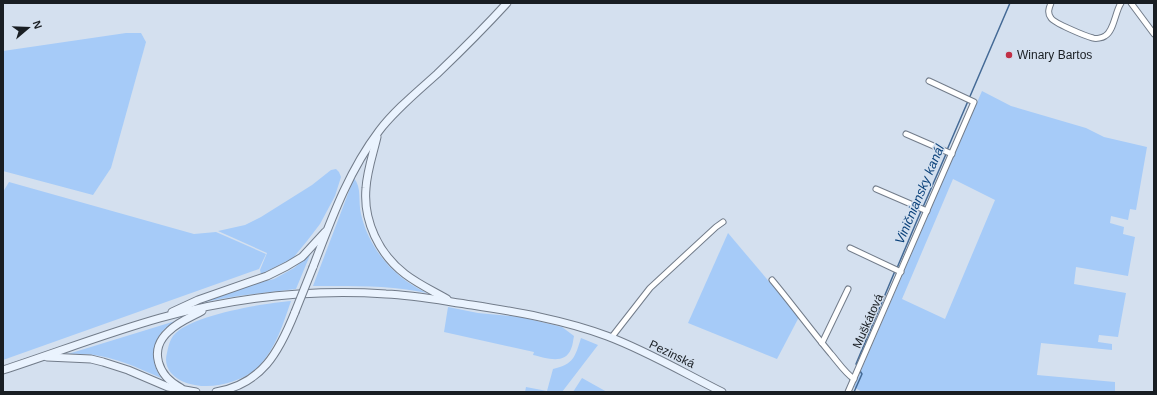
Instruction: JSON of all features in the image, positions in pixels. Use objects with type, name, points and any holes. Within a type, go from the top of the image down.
[{"type":"main road","points":[[216,392],[229,389],[253,378],[276,354],[295,312],[352,173],[379,131],[399,109],[441,70],[507,3]]},
{"type":"main road","points":[[379,131],[370,161],[366,188],[366,208],[373,233],[384,251],[404,274],[453,302]]},
{"type":"main road","points":[[3,370],[160,318],[198,300],[267,276],[302,257],[328,229]]},
{"type":"main road","name":"Pezinská","points":[[160,318],[209,307],[287,295],[339,293],[387,294],[453,302],[523,313],[611,338],[722,392]]},
{"type":"main road","points":[[192,392],[172,382],[162,371],[158,360],[160,346],[168,331],[209,307]]},
{"type":"main road","points":[[43,357],[91,359],[128,370],[168,387],[192,392]]},
{"type":"street","points":[[1051,3],[1048,9],[1054,22],[1093,38],[1100,38],[1110,32],[1121,3]]},
{"type":"street","points":[[1131,3],[1154,34]]},
{"type":"street","name":"Muškátová","points":[[848,392],[974,102],[929,81]]},
{"type":"street","points":[[906,134],[952,154]]},
{"type":"street","points":[[876,188],[927,211]]},
{"type":"street","points":[[611,338],[650,288],[723,222]]},
{"type":"street","points":[[850,248],[901,272]]},
{"type":"street","points":[[772,280],[822,343],[854,379]]},
{"type":"street","points":[[822,343],[848,288]]},
{"type":"shaded area","points":[[126,33],[141,33],[146,42],[111,168],[93,195],[3,171],[3,51]]},
{"type":"shaded area","points":[[982,91],[1011,106],[1086,128],[1104,137],[1147,147],[1136,210],[1130,209],[1128,220],[1111,216],[1110,223],[1124,227],[1123,234],[1135,237],[1128,276],[1076,267],[1074,284],[1126,293],[1118,337],[1099,335],[1098,342],[1112,344],[1112,350],[1041,343],[1037,375],[1115,382],[1115,392],[862,392],[854,387]],"holes":[[[953,179],[995,200],[945,319],[902,299]]]},
{"type":"shaded area","points":[[336,169],[341,177],[335,196],[320,224],[293,258],[261,274],[260,270],[267,253],[218,231],[245,225],[261,217],[312,185],[331,170]]},
{"type":"shaded area","points":[[354,178],[358,186],[361,214],[370,239],[394,271],[415,287],[427,293],[385,287],[313,286]]},
{"type":"shaded area","points":[[9,182],[194,234],[216,232],[266,254],[259,269],[3,360],[3,192]]},
{"type":"shaded area","points":[[728,233],[799,317],[777,359],[688,323]]},
{"type":"shaded area","points":[[310,255],[296,289],[238,296],[198,303],[244,287],[274,279],[294,268]]},
{"type":"shaded area","points":[[291,301],[274,344],[265,359],[259,366],[240,379],[215,386],[202,386],[190,384],[180,380],[169,371],[166,356],[169,346],[173,336],[182,329],[195,322],[228,311],[264,304]]},
{"type":"shaded area","points":[[448,307],[478,313],[520,317],[562,327],[574,336],[572,347],[568,354],[564,357],[560,359],[549,359],[533,355],[534,352],[444,332]]},
{"type":"shaded area","points":[[182,319],[165,328],[158,338],[154,351],[154,360],[156,369],[161,378],[105,357],[68,354]]},
{"type":"shaded area","points":[[581,338],[598,345],[562,392],[525,392],[526,387],[547,391],[553,369],[565,365],[573,359]]},
{"type":"shaded area","points":[[582,378],[607,392],[573,392]]},
{"type":"waterway","name":"Viničniansky kanál","points":[[947,150],[1010,3]]},
{"type":"waterway","name":"Viničniansky kanál","points":[[923,207],[946,154]]},
{"type":"waterway","name":"Viničniansky kanál","points":[[897,268],[921,211]]},
{"type":"waterway","name":"Viničniansky kanál","points":[[857,365],[856,364],[895,271]]},
{"type":"waterway","name":"Viničniansky kanál","points":[[854,392],[862,374],[860,371]]},
{"type":"place","name":"Winary Bartos","points":[[1009,55]]}]
